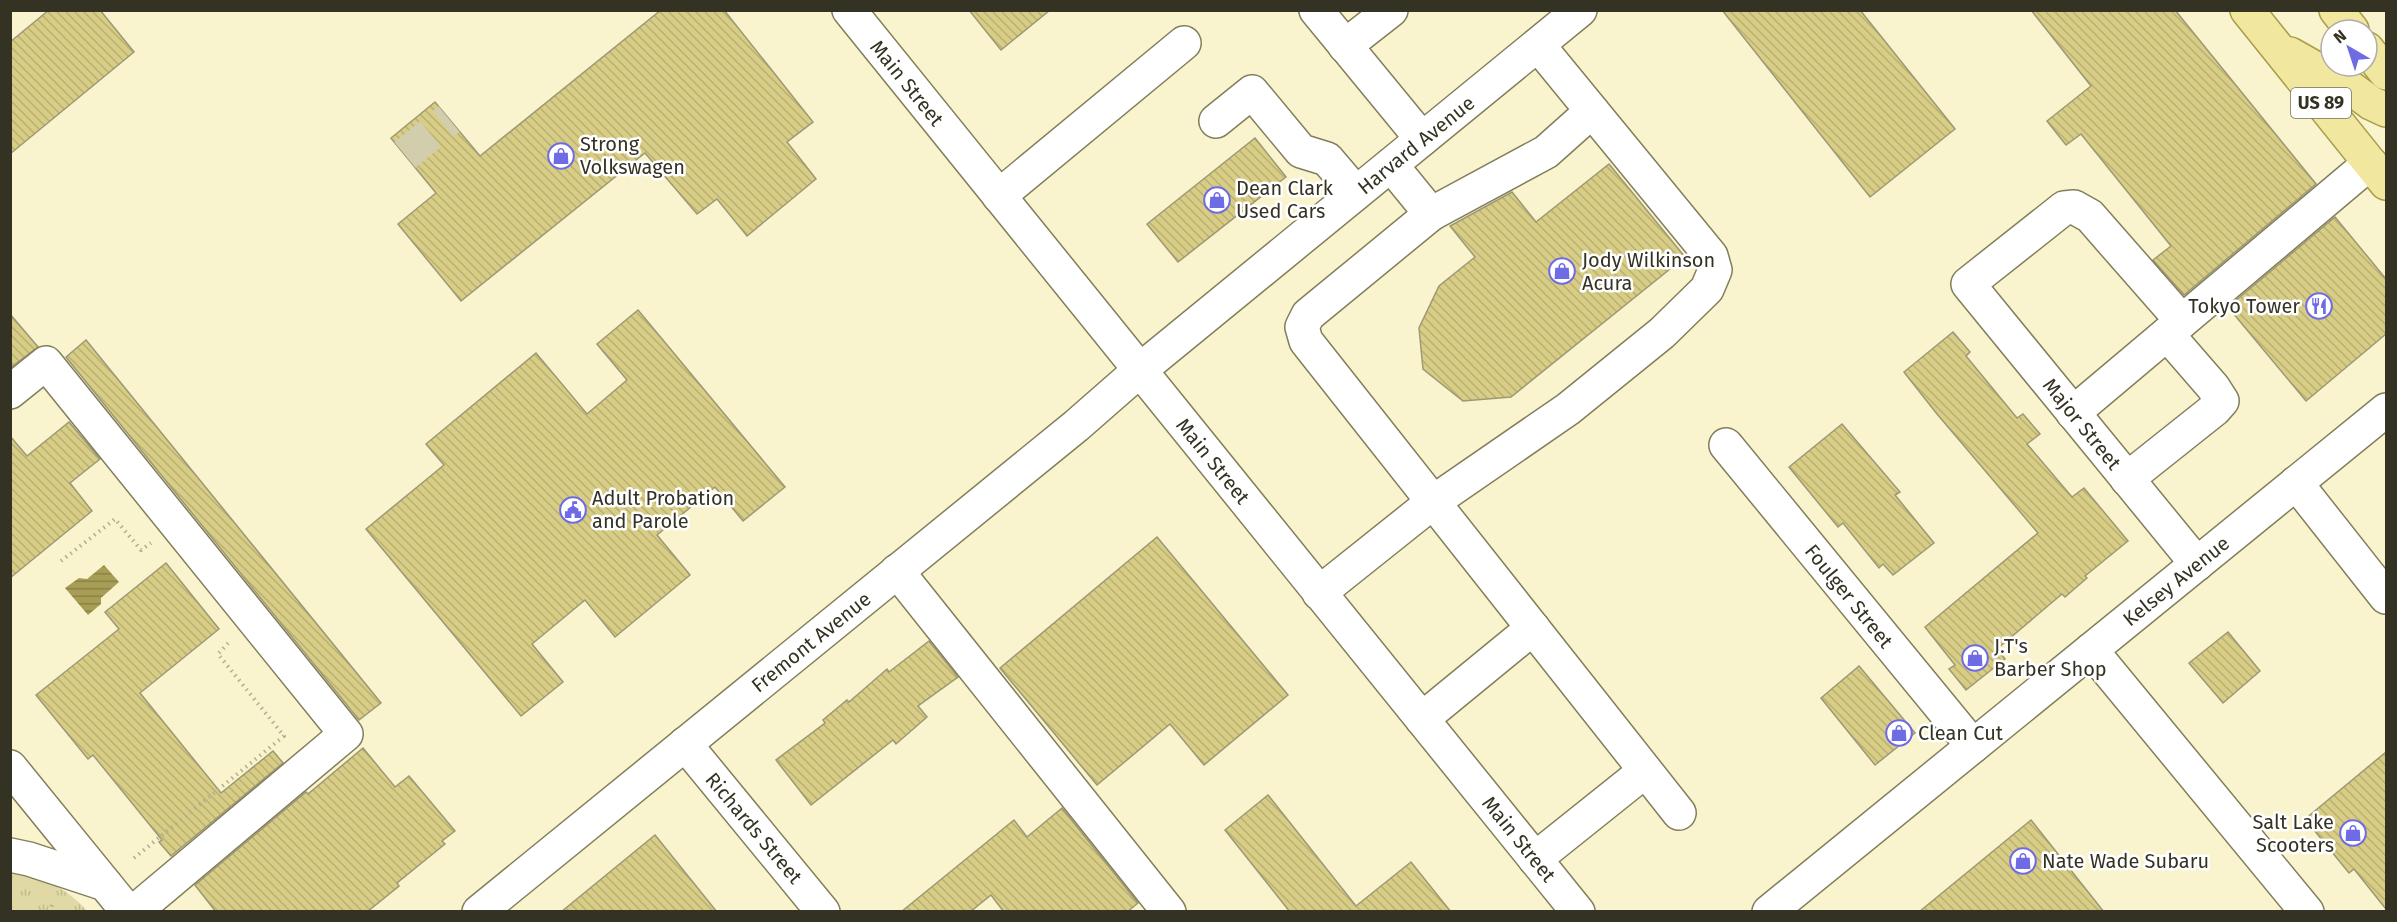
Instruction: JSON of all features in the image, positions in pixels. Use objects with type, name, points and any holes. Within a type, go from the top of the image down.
[{"type":"main road","name":"US 89","points":[[2247,10],[2378,173]]},
{"type":"main road","points":[[2273,44],[2386,110]]},
{"type":"street","name":"Main Street","points":[[849,10],[1578,912]]},
{"type":"street","points":[[1316,10],[1422,139]]},
{"type":"street","points":[[1345,46],[1391,10]]},
{"type":"street","name":"Harvard Avenue","points":[[1140,370],[1580,10]]},
{"type":"street","points":[[999,196],[1184,43]]},
{"type":"street","points":[[1319,592],[1433,502],[1568,409],[1662,333],[1707,289],[1715,270],[1711,256],[1538,45]]},
{"type":"street","points":[[1216,121],[1252,92],[1301,151],[1327,159],[1356,194]]},
{"type":"street","points":[[1592,111],[1546,152],[1431,214],[1308,315],[1302,327],[1306,341],[1679,813]]},
{"type":"street","points":[[1390,165],[1431,214]]},
{"type":"street","points":[[2073,413],[2174,328],[2378,173]]},
{"type":"street","name":"Major Street","points":[[2174,328],[2090,216],[2074,207],[2064,208],[1968,284],[2197,564]]},
{"type":"street","points":[[2127,479],[2222,401],[2174,328]]},
{"type":"street","points":[[10,392],[46,363],[346,734],[134,912]]},
{"type":"street","name":"Fremont Avenue","points":[[479,912],[1077,426],[1140,370]]},
{"type":"street","name":"Kelsey Avenue","points":[[1769,912],[2386,410]]},
{"type":"street","name":"Foulger Street","points":[[1726,445],[1973,746]]},
{"type":"street","points":[[2296,483],[2386,597]]},
{"type":"street","points":[[897,572],[1169,912]]},
{"type":"street","points":[[1422,719],[1533,628]]},
{"type":"street","points":[[2091,650],[2307,912]]},
{"type":"street","name":"Richards Street","points":[[685,744],[823,912]]},
{"type":"street","points":[[10,767],[128,912]]},
{"type":"street","points":[[1535,859],[1646,771]]},
{"type":"street","points":[[10,855],[105,884]]},
{"type":"path","points":[[61,561],[115,519],[141,550],[155,540]]},
{"type":"path","points":[[134,858],[284,736],[218,654],[236,635]]},
{"type":"green space","points":[[10,868],[62,889],[87,911],[11,911]]},
{"type":"shaded area","points":[[104,565],[119,582],[101,598],[101,604],[88,615],[65,588],[79,578],[87,579]]},
{"type":"building","points":[[49,10],[100,10],[134,52],[10,154],[10,42]]},
{"type":"building","name":"Strong Volkswagen","points":[[661,10],[724,10],[813,122],[787,142],[816,179],[747,236],[717,199],[697,214],[645,153],[461,301],[398,224],[436,193],[391,138],[435,102],[480,156]]},
{"type":"building","points":[[969,10],[1050,10],[1001,50]]},
{"type":"building","points":[[1722,10],[1860,10],[1955,129],[1870,197]]},
{"type":"building","points":[[2031,10],[2175,10],[2316,184],[2184,295],[2153,260],[2171,246],[2081,134],[2066,145],[2047,121],[2091,86]]},
{"type":"building","name":"Dean Clark Used Cars","points":[[1255,138],[1286,177],[1178,262],[1147,224]]},
{"type":"building","name":"Jody Wilkinson Acura","points":[[1609,164],[1685,257],[1511,397],[1463,401],[1423,369],[1419,328],[1439,286],[1475,257],[1450,226],[1512,192],[1536,222]]},
{"type":"building","points":[[2335,217],[2386,279],[2386,334],[2306,401],[2228,307]]},
{"type":"building","name":"Adult Probation and Parole","points":[[638,310],[785,487],[743,521],[715,487],[657,535],[690,575],[615,637],[585,600],[532,644],[563,682],[521,716],[366,529],[444,465],[426,444],[536,353],[587,414],[627,380],[597,344]]},
{"type":"building","points":[[10,314],[38,347],[10,368]]},
{"type":"building","points":[[1953,332],[1970,352],[1966,356],[2017,418],[2023,414],[2040,434],[2027,444],[2072,497],[2084,488],[2128,541],[2085,576],[2087,578],[2065,597],[2062,594],[1997,649],[2005,659],[1966,690],[1949,669],[1955,665],[1925,627],[2038,533],[1904,372]]},
{"type":"building","points":[[86,340],[381,703],[359,720],[66,357]]},
{"type":"building","points":[[69,422],[100,459],[70,483],[92,511],[10,578],[10,436],[27,456]]},
{"type":"building","points":[[1842,424],[1900,492],[1895,495],[1934,543],[1893,575],[1883,564],[1879,568],[1843,523],[1838,527],[1789,467]]},
{"type":"building","points":[[1157,537],[1288,695],[1204,765],[1170,724],[1097,785],[1000,668]]},
{"type":"building","points":[[166,563],[219,629],[140,693],[221,793],[273,751],[283,763],[171,856],[159,842],[162,840],[93,755],[88,759],[36,695],[119,629],[105,612]]},
{"type":"building","points":[[2228,632],[2260,671],[2223,703],[2189,663]]},
{"type":"building","points":[[929,641],[958,677],[918,706],[927,717],[896,744],[893,740],[811,805],[776,760],[825,723],[823,720],[847,700],[849,702],[887,669],[889,672]]},
{"type":"building","points":[[1859,666],[1915,733],[1875,765],[1821,698]]},
{"type":"building","points":[[363,748],[395,787],[409,776],[455,831],[442,841],[445,844],[397,883],[399,886],[367,912],[216,912],[195,885],[306,792],[308,794]]},
{"type":"building","points":[[2386,752],[2386,909],[2354,869],[2349,873],[2305,819]]},
{"type":"building","points":[[1268,795],[1356,906],[1411,862],[1451,912],[1290,912],[1225,830]]},
{"type":"building","points":[[1062,808],[1138,903],[1127,912],[1004,912],[991,895],[970,912],[901,912],[1014,820],[1027,837]]},
{"type":"building","name":"Nate Wade Subaru","points":[[2031,820],[2104,912],[1919,912]]},
{"type":"building","points":[[655,835],[717,912],[561,912]]},
{"type":"tunnel","points":[[405,155],[449,119]]},
{"type":"place","name":"Strong Volkswagen","points":[[561,156]]},
{"type":"place","name":"Dean Clark Used Cars","points":[[1217,200]]},
{"type":"place","name":"Jody Wilkinson Acura","points":[[1562,271]]},
{"type":"place","name":"Tokyo Tower","points":[[2319,306]]},
{"type":"place","name":"Adult Probation and Parole","points":[[573,510]]},
{"type":"place","name":"J.T's Barber Shop","points":[[1975,658]]},
{"type":"place","name":"Clean Cut","points":[[1899,733]]},
{"type":"place","name":"Salt Lake Scooters","points":[[2353,833]]},
{"type":"place","name":"Nate Wade Subaru","points":[[2023,861]]}]
